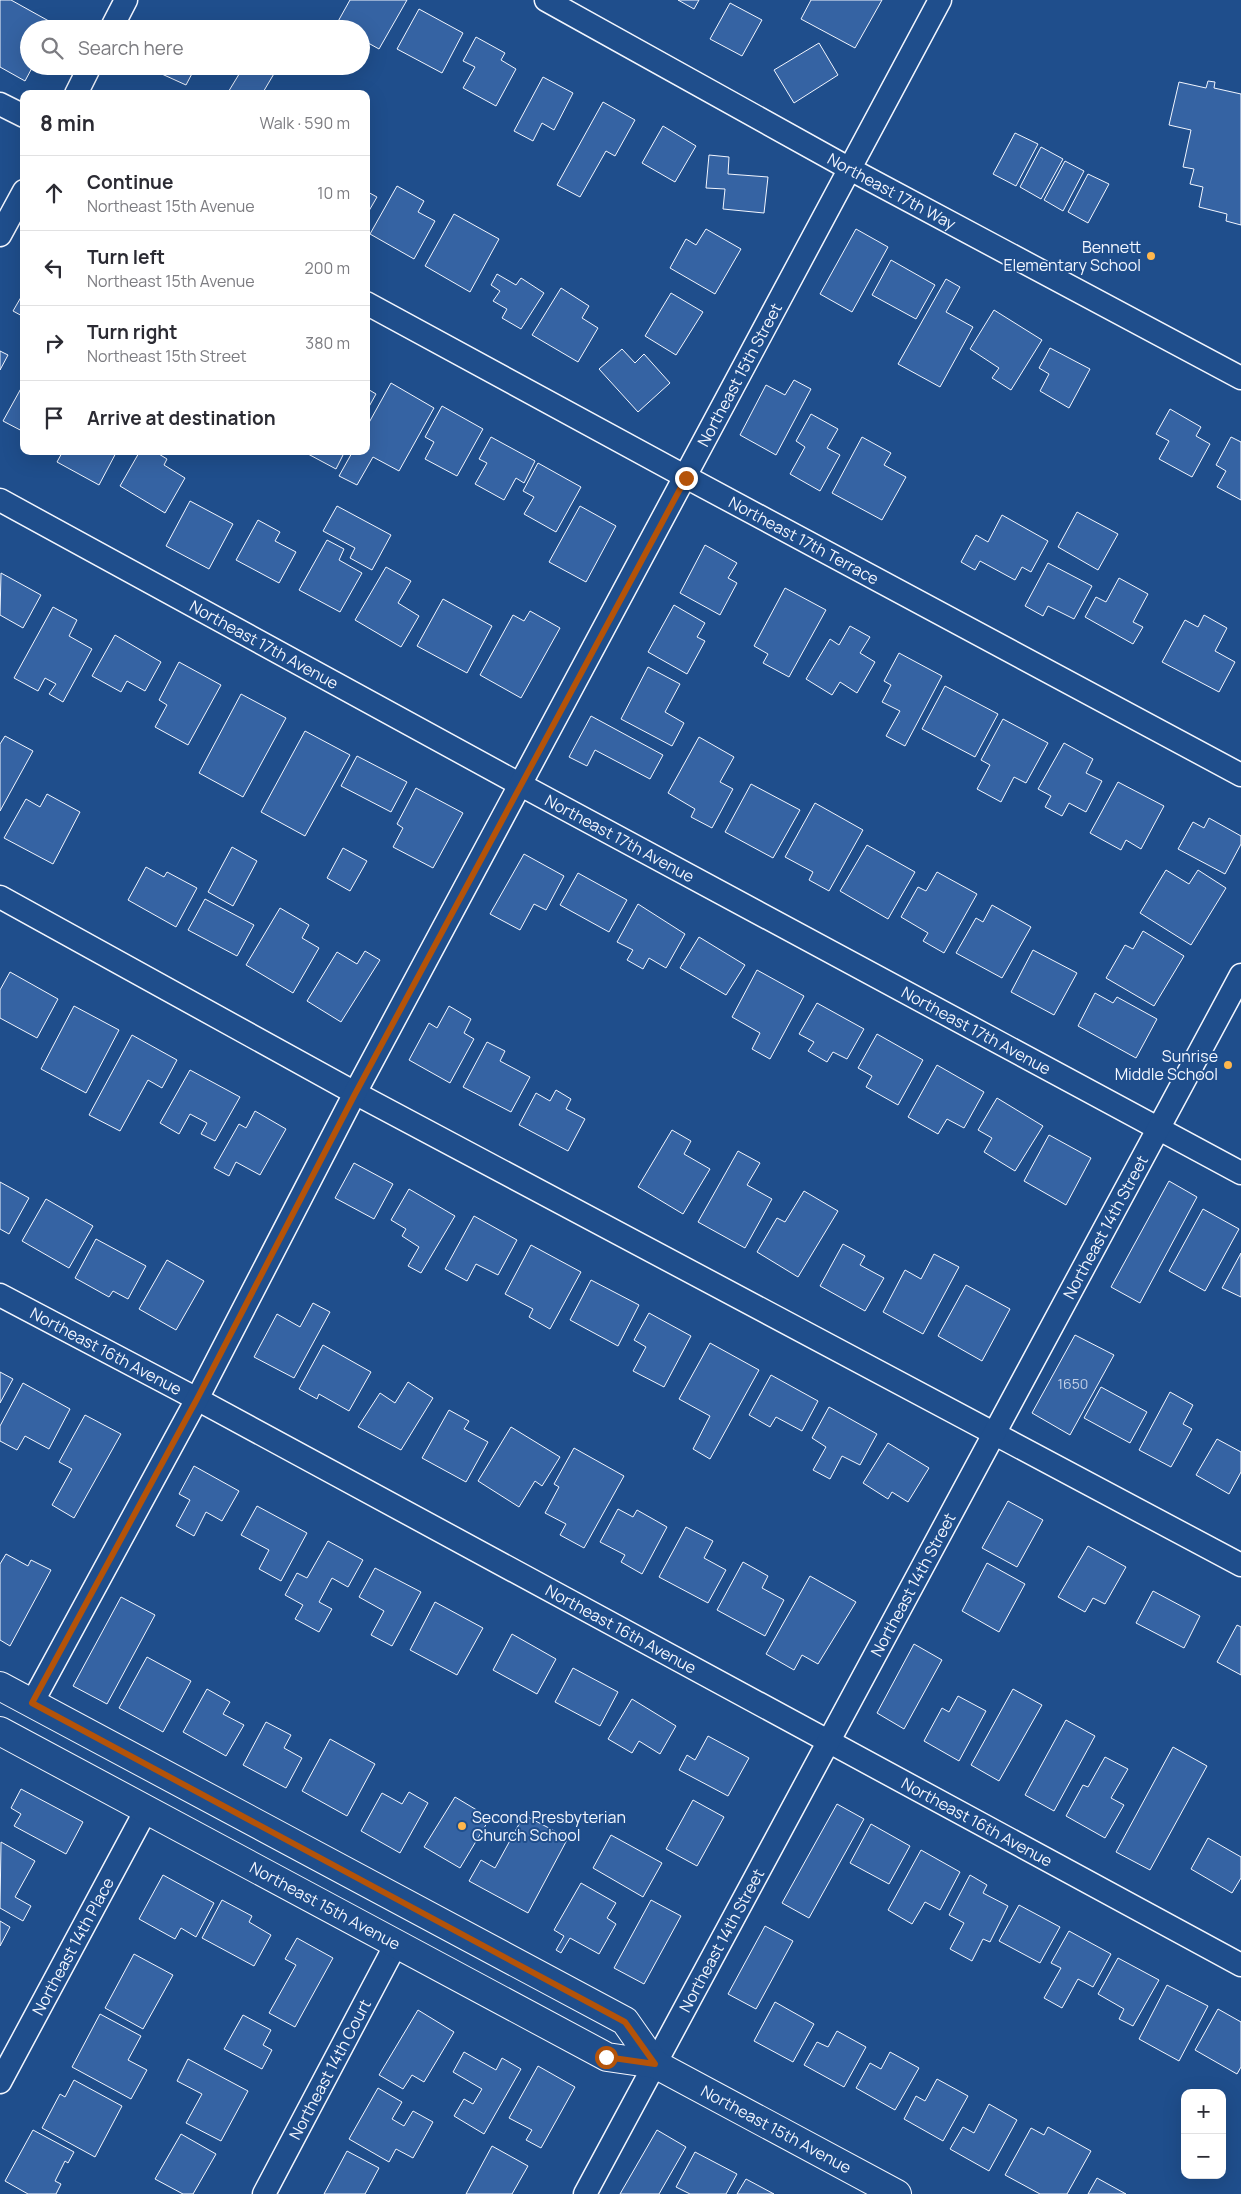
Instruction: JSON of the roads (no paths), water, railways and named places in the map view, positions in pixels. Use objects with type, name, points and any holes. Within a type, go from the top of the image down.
[{"type":"street","points":[[115,20],[126,0]]},
{"type":"street","name":"Northeast 17th Way","points":[[546,0],[850,169],[1241,378]]},
{"type":"street","name":"Northeast 15th Street","points":[[32,1703],[197,1399],[355,1094],[940,0]]},
{"type":"street","points":[[78,90],[86,75]]},
{"type":"street","points":[[0,104],[20,114]]},
{"type":"street","points":[[0,235],[20,198]]},
{"type":"street","name":"Northeast 17th Terrace","points":[[370,305],[686,478],[1241,775]]},
{"type":"street","name":"Northeast 17th Avenue","points":[[0,500],[521,785],[1241,1173]]},
{"type":"street","points":[[0,897],[355,1094],[994,1431],[1241,1565]]},
{"type":"street","name":"Northeast 14th Street","points":[[584,2194],[1241,975]]},
{"type":"street","name":"Northeast 16th Avenue","points":[[0,1295],[197,1399],[827,1743],[1241,1965]]},
{"type":"street","name":"Northeast 15th Avenue","points":[[0,1686],[625,2022],[655,2064]]},
{"type":"street","name":"Northeast 15th Avenue","points":[[0,1731],[606,2057],[655,2064],[897,2194]]},
{"type":"street","name":"Northeast 14th Place","points":[[0,2082],[146,1810]]},
{"type":"street","name":"Northeast 14th Court","points":[[264,2194],[396,1944]]},
{"type":"place","name":"Bennett Elementary School","points":[[1151,256]]},
{"type":"place","name":"Sunrise Middle School","points":[[1228,1065]]},
{"type":"place","name":"Second Presbyterian Church School","points":[[462,1826]]}]
